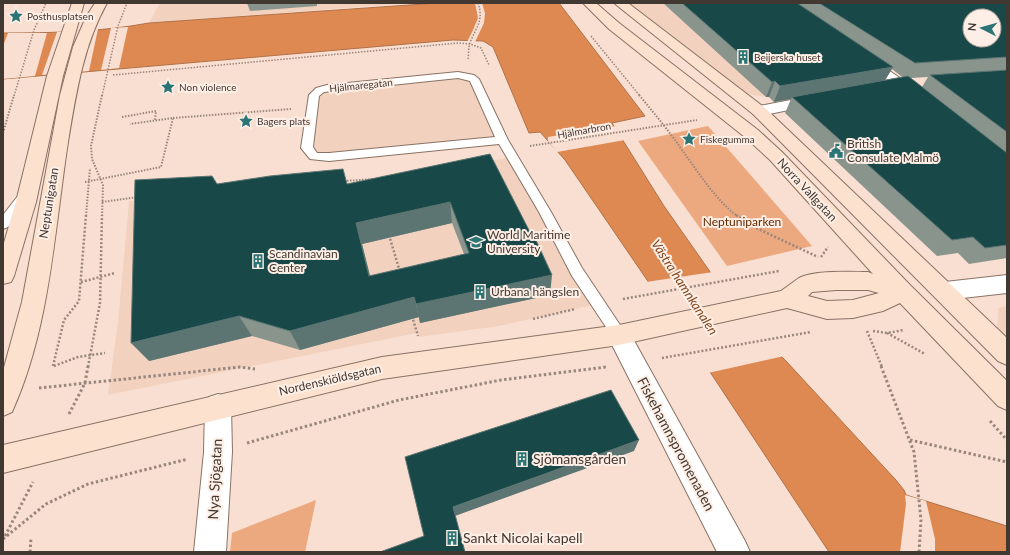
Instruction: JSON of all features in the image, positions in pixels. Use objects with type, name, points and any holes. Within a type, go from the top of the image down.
[{"type":"street","name":"Neptunigatan","points":[[6,398],[24,340],[36,286],[56,161],[69,31],[78,3]]},
{"type":"street","name":"Neptunigatan","points":[[3,276],[9,262],[64,74],[100,3]]},
{"type":"street","name":"Norra Vallgatan","points":[[589,3],[614,26],[752,134],[776,156],[902,292],[1007,398]]},
{"type":"street","name":"Norra Vallgatan","points":[[620,3],[759,111],[945,291],[1007,354]]},
{"type":"street","points":[[850,50],[885,82],[911,87],[929,107]]},
{"type":"street","points":[[759,111],[829,98]]},
{"type":"street","points":[[902,292],[945,291],[1007,284]]},
{"type":"street","name":"Nordenskiöldsgatan","points":[[3,459],[218,406],[382,368],[619,335],[787,299],[827,310],[853,308],[883,302],[902,292]]},
{"type":"street","name":"Fiskehamnspromenaden","points":[[619,335],[734,552]]},
{"type":"street","name":"Nya Sjögatan","points":[[210,552],[218,452],[218,406]]},
{"type":"lane","name":"Hjälmaregatan","points":[[462,75],[474,79],[502,140],[329,158],[314,156],[307,148],[314,95],[320,90],[327,88],[462,75]]},
{"type":"lane","points":[[502,140],[577,272],[619,335]]},
{"type":"lane","name":"Neptunigatan","points":[[3,224],[29,190]]},
{"type":"path","points":[[3,133],[34,30],[46,3]]},
{"type":"path","points":[[85,383],[100,303],[101,277],[103,185],[92,159],[91,146],[118,26],[127,3]]},
{"type":"path","points":[[113,75],[470,43],[480,24],[481,12],[478,3]]},
{"type":"path","points":[[589,33],[662,124],[717,196],[732,212],[766,233],[804,249],[820,259]]},
{"type":"path","points":[[130,124],[173,118],[312,108]]},
{"type":"path","points":[[122,117],[156,111],[155,120]]},
{"type":"path","points":[[85,182],[161,167],[173,118]]},
{"type":"path","name":"Hjälmarbron","points":[[525,147],[630,130]]},
{"type":"path","points":[[90,168],[79,301],[64,320],[53,366],[78,357],[105,353]]},
{"type":"path","points":[[338,181],[380,178]]},
{"type":"path","points":[[373,179],[375,186]]},
{"type":"path","points":[[102,202],[143,196]]},
{"type":"path","points":[[388,231],[400,275]]},
{"type":"path","points":[[81,282],[115,273]]},
{"type":"path","points":[[642,296],[769,273]]},
{"type":"path","points":[[411,312],[418,337],[411,338]]},
{"type":"path","points":[[3,539],[46,504],[88,484],[218,452],[399,400],[501,380],[677,357],[804,333]]},
{"type":"path","points":[[871,338],[914,452],[921,520],[919,552]]},
{"type":"path","points":[[6,398],[85,383],[240,367],[260,369]]},
{"type":"path","points":[[910,440],[1007,462]]},
{"type":"path","points":[[30,552],[31,538]]},
{"type":"shaded area","points":[[160,3],[412,3],[149,23]]},
{"type":"shaded area","points":[[629,3],[776,3],[881,74],[779,99],[746,94]]},
{"type":"shaded area","points":[[454,79],[465,80],[471,84],[494,138],[332,154],[318,153],[312,146],[318,95],[323,91],[329,89]]},
{"type":"shaded area","points":[[512,157],[597,304],[499,326],[419,337],[417,333],[108,395],[118,322],[129,201],[186,195],[373,182]]},
{"type":"shaded area","points":[[1007,306],[1007,340],[997,330],[998,308]]},
{"type":"green space","name":"Neptuniparken","points":[[708,126],[812,246],[727,266],[638,141]]},
{"type":"green space","points":[[316,500],[305,552],[230,552],[232,533]]},
{"type":"water","name":"Västra hamnkanalen","points":[[438,3],[559,3],[645,116],[612,123],[664,206],[741,316],[786,361],[895,479],[906,495],[1007,526],[1007,552],[829,552],[710,372],[565,160],[540,132],[529,133],[493,47],[483,41],[453,40],[3,79],[3,33],[94,30],[149,23]]},
{"type":"pier","points":[[475,3],[482,3],[485,13],[484,23],[475,42],[467,42],[478,18]]},
{"type":"pier","points":[[128,27],[119,68],[101,70],[111,28]]},
{"type":"pier","points":[[98,29],[89,71],[42,75],[57,32]]},
{"type":"pier","points":[[8,33],[47,33],[35,76],[3,79],[3,46]]},
{"type":"pier","points":[[616,126],[625,140],[557,152],[548,141],[548,137]]},
{"type":"pier","points":[[713,272],[743,315],[784,356],[708,373],[646,282]]},
{"type":"pier","points":[[905,495],[926,501],[935,539],[935,552],[900,552],[906,504]]},
{"type":"building","points":[[682,3],[797,3],[893,67],[780,86],[775,81],[772,82]]},
{"type":"building","points":[[819,3],[1007,3],[1007,57],[915,63]]},
{"type":"building","points":[[1007,70],[1007,132],[930,75]]},
{"type":"building","points":[[908,76],[1007,153],[1007,245],[985,248],[973,237],[952,240],[792,97]]},
{"type":"building","points":[[490,154],[533,238],[535,238],[552,275],[416,304],[414,297],[290,331],[239,316],[131,343],[135,180],[212,176],[217,184],[270,176],[343,169],[347,184]],"holes":[[[450,202],[469,253],[369,276],[356,223]]]},
{"type":"building","name":"Sjömansgården","points":[[611,390],[639,440],[453,507],[465,552],[380,552],[424,536],[405,457]]},
{"type":"place","name":"Posthusplatsen","points":[[16,16]]},
{"type":"place","name":"Beijerska huset","points":[[743,57]]},
{"type":"place","name":"Non violence","points":[[168,87]]},
{"type":"place","name":"Bagers plats","points":[[246,121]]},
{"type":"place","name":"Fiskegumma","points":[[689,139]]},
{"type":"place","name":"British Consulate Malmö","points":[[836,151]]},
{"type":"place","name":"World Maritime University","points":[[476,242]]},
{"type":"place","name":"Scandinavian Center","points":[[258,261]]},
{"type":"place","name":"Urbana hängslen","points":[[480,292]]},
{"type":"place","name":"Sjömansgården","points":[[522,459]]},
{"type":"place","name":"Sankt Nicolai kapell","points":[[452,538]]}]
